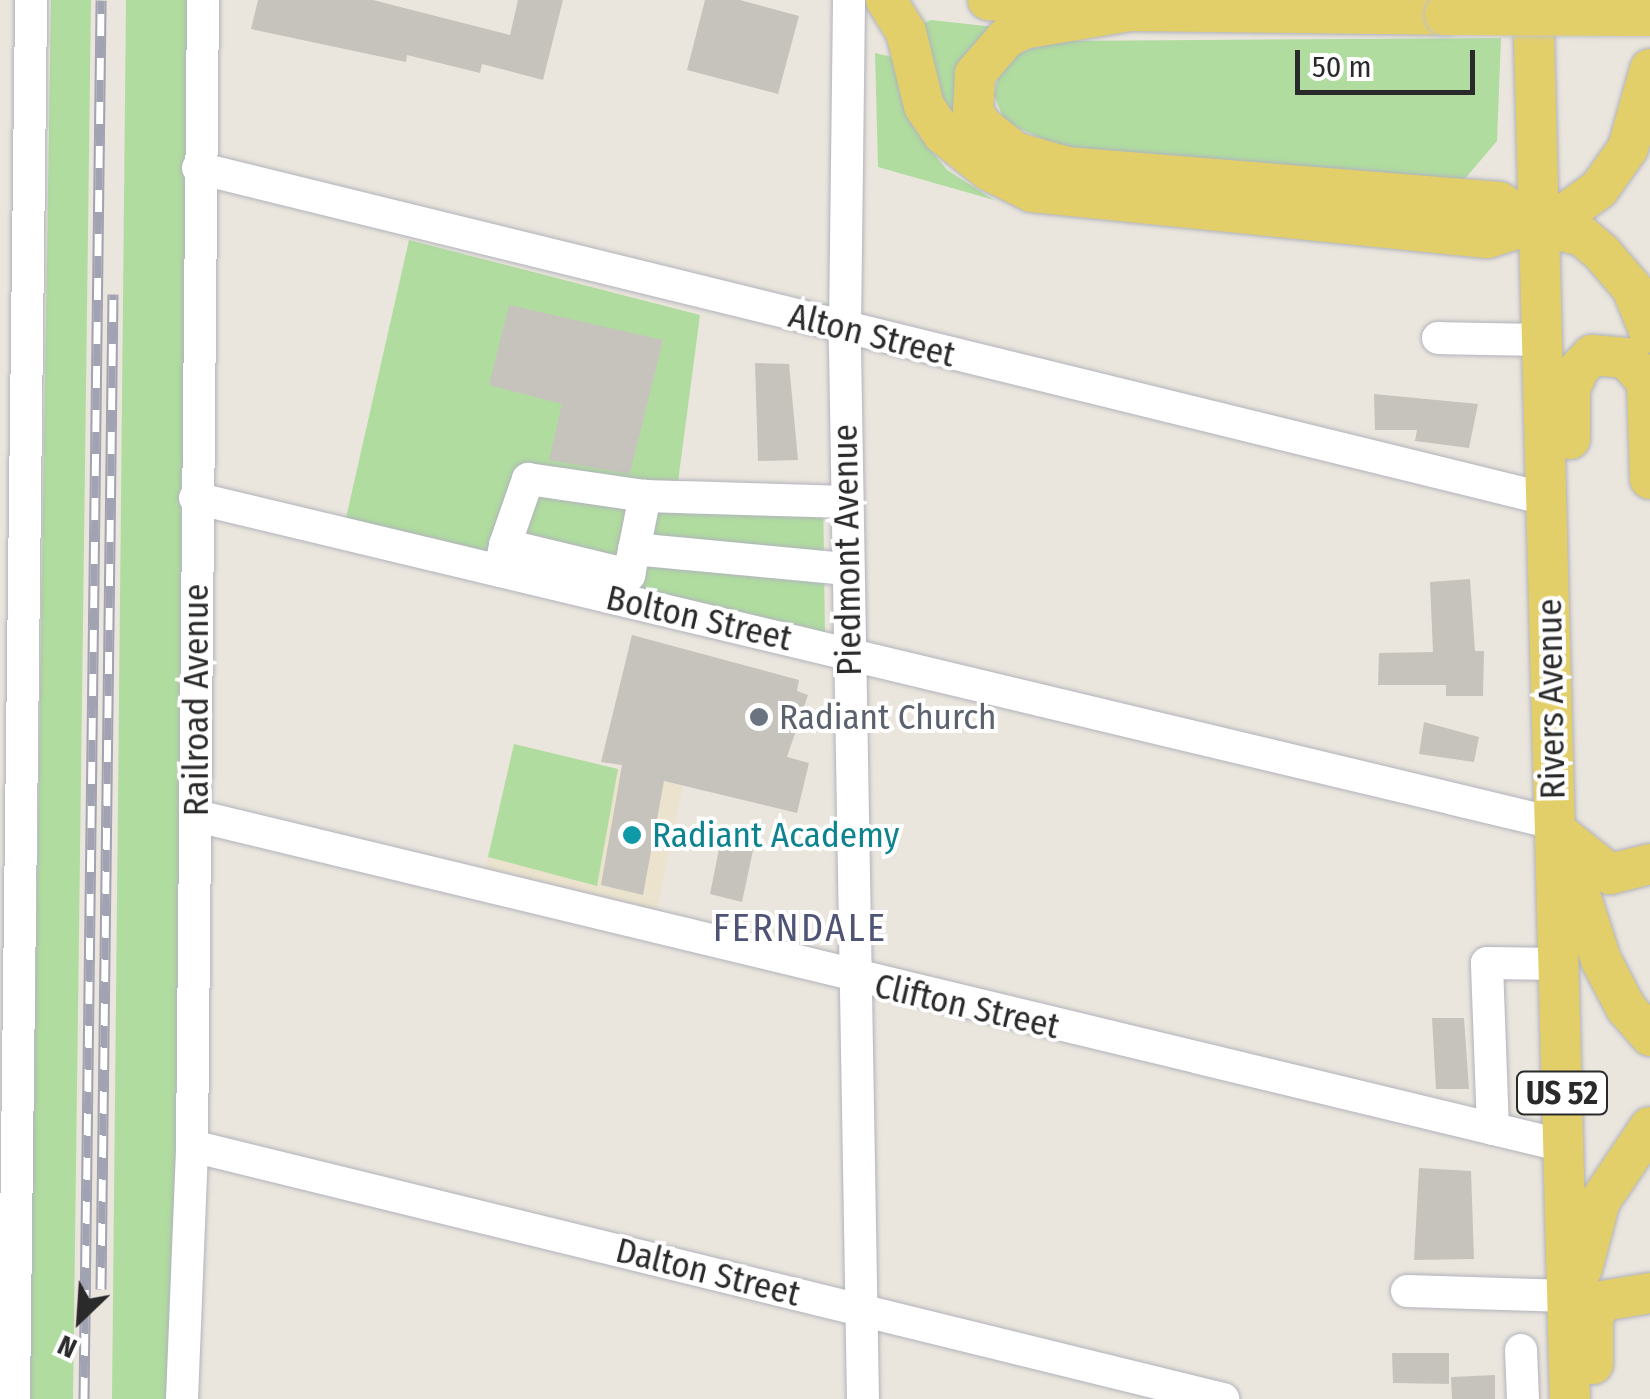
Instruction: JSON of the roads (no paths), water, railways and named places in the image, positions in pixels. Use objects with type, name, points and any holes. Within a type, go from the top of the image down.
[{"type":"main road","points":[[886,0],[906,32],[924,106],[944,134],[988,170],[1032,192],[1487,238],[1580,208],[1618,166],[1650,69]]},
{"type":"main road","points":[[988,0],[1130,11],[1650,16]]},
{"type":"main road","name":"Rivers Avenue","points":[[1533,0],[1536,225],[1568,1296],[1576,1386]]},
{"type":"main road","points":[[1130,11],[1023,29],[1006,38],[975,74],[973,111],[981,125],[1015,152],[1067,167],[1499,202],[1536,225],[1572,232],[1602,253],[1632,288],[1650,333]]},
{"type":"main road","points":[[1547,499],[1570,470],[1570,388],[1592,354],[1626,358],[1647,382],[1650,479]]},
{"type":"main road","points":[[1554,823],[1572,850],[1610,874],[1627,875],[1650,864]]},
{"type":"main road","points":[[1554,823],[1602,960],[1626,1008],[1650,1036]]},
{"type":"main road","points":[[1576,1386],[1587,1239],[1618,1166],[1650,1127]]},
{"type":"main road","points":[[1576,1386],[1593,1318],[1602,1300],[1634,1290],[1650,1293]]},
{"type":"street","points":[[14,1399],[31,0]]},
{"type":"street","name":"Railroad Avenue","points":[[182,1399],[192,1146],[202,0]]},
{"type":"street","name":"Piedmont Avenue","points":[[848,0],[844,328],[863,1399]]},
{"type":"street","name":"Alton Street","points":[[198,168],[1547,499]]},
{"type":"street","points":[[1438,338],[1541,340]]},
{"type":"street","points":[[645,496],[629,575],[502,558],[528,479],[645,496],[846,502]]},
{"type":"street","name":"Bolton Street","points":[[195,498],[502,558],[848,654],[1554,823]]},
{"type":"street","points":[[634,549],[848,569]]},
{"type":"street","name":"Clifton Street","points":[[196,816],[853,979],[1564,1146]]},
{"type":"street","points":[[1493,1129],[1487,963],[1558,964]]},
{"type":"street","name":"Dalton Street","points":[[192,1146],[1223,1399]]},
{"type":"street","points":[[1407,1291],[1568,1296]]},
{"type":"street","points":[[1520,1350],[1523,1392],[1576,1386]]},
{"type":"railway","points":[[84,1399],[101,0]]},
{"type":"railway","points":[[101,1289],[113,294]]},
{"type":"place","name":"Radiant Church","points":[[759,717]]},
{"type":"place","name":"Radiant Academy","points":[[632,835]]},
{"type":"district","name":"FERNDALE","points":[[800,929]]}]
